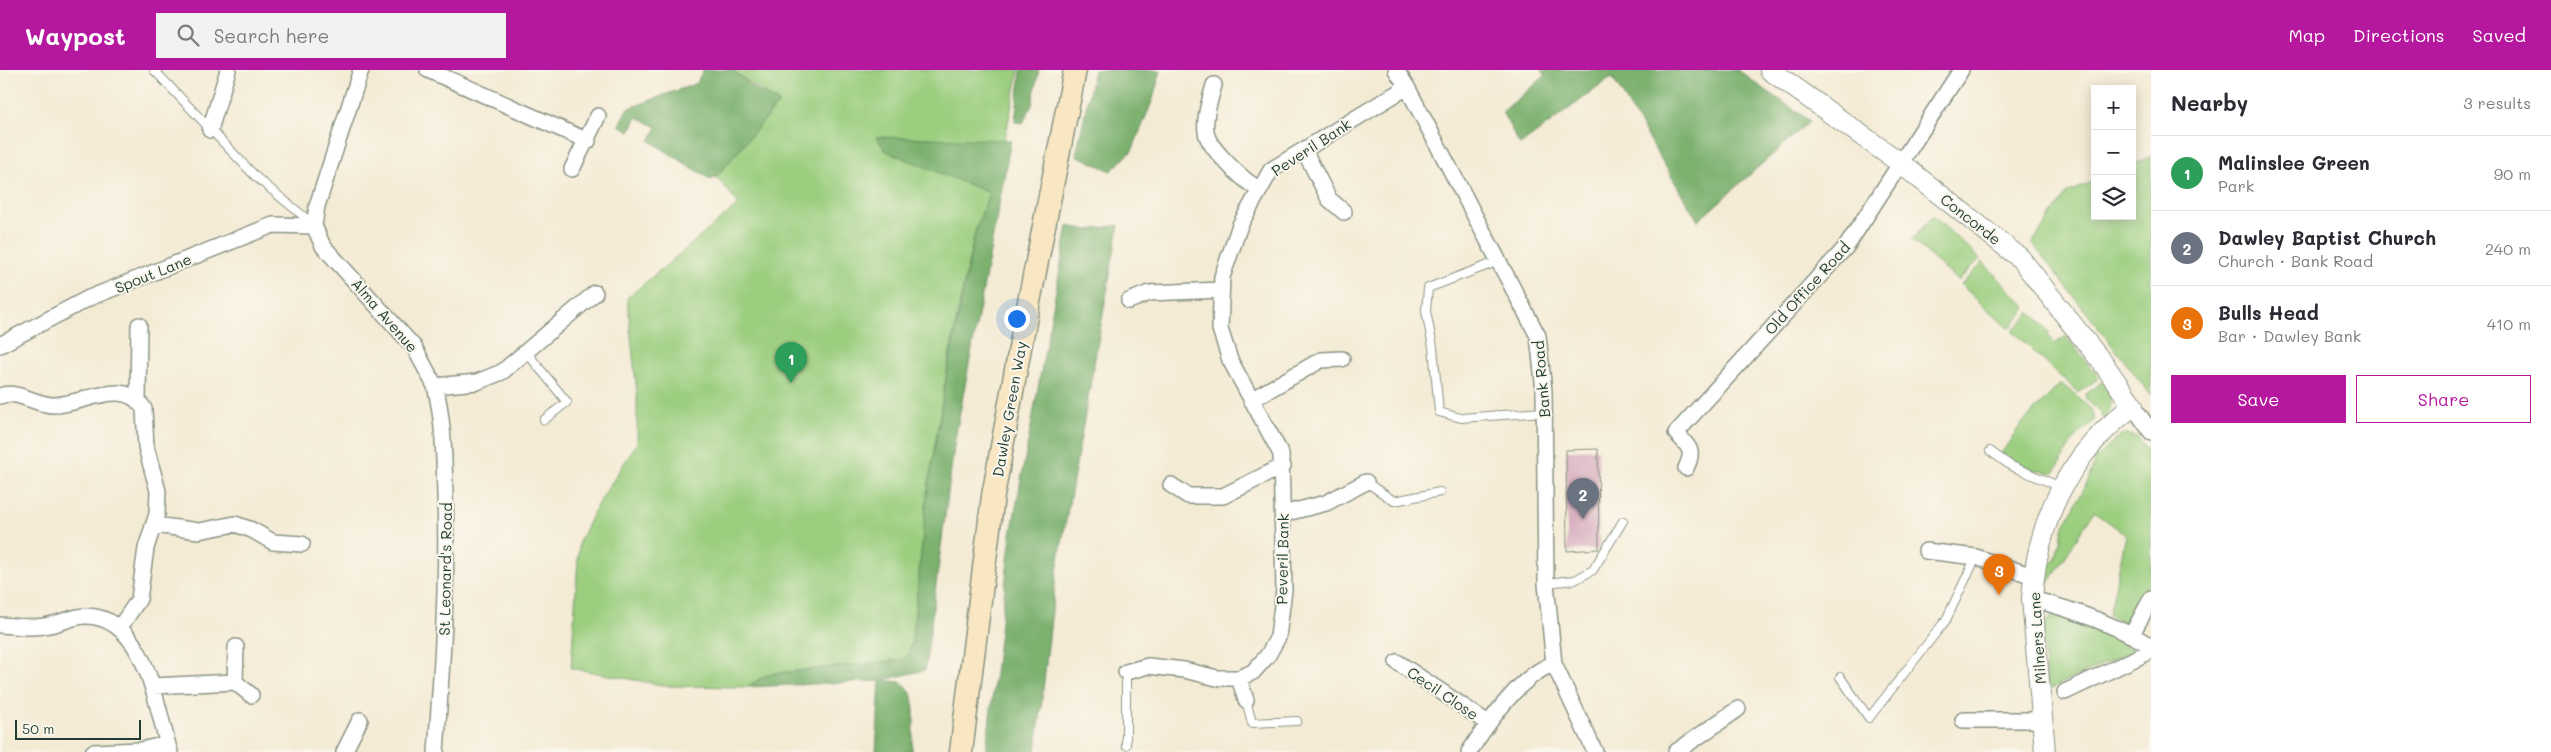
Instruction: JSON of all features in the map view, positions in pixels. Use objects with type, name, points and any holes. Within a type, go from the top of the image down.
[{"type":"main road","name":"Dawley Green Way","points":[[961,752],[994,496],[1022,337],[1075,70]]},
{"type":"street","points":[[210,130],[228,70]]},
{"type":"street","points":[[314,226],[317,206],[361,70]]},
{"type":"street","points":[[428,70],[588,141]]},
{"type":"street","name":"Bank Road","points":[[1396,70],[1407,86],[1538,336],[1544,412],[1546,583],[1554,664],[1595,752]]},
{"type":"street","name":"Concorde","points":[[1770,70],[1899,162],[2020,258],[2105,366],[2133,406]]},
{"type":"street","name":"Old Office Road","points":[[1686,468],[1692,457],[1691,451],[1676,432],[1846,247],[1899,162],[1961,70]]},
{"type":"street","points":[[1214,85],[1207,111],[1206,133],[1209,140],[1236,172],[1259,189]]},
{"type":"street","name":"Peveril Bank","points":[[1239,678],[1253,672],[1268,655],[1278,637],[1284,590],[1283,466],[1281,454],[1230,360],[1220,329],[1222,277],[1240,225],[1271,170],[1407,86]]},
{"type":"street","points":[[572,169],[588,141],[598,116]]},
{"type":"street","points":[[1304,150],[1329,199],[1344,212]]},
{"type":"street","name":"Spout Lane","points":[[0,345],[89,298],[273,225],[314,226]]},
{"type":"street","name":"Alma Avenue","points":[[314,226],[323,246],[414,347],[435,386]]},
{"type":"street","points":[[1129,301],[1149,293],[1221,290]]},
{"type":"street","points":[[435,386],[484,380],[502,372],[527,353],[595,293]]},
{"type":"street","points":[[138,402],[139,325]]},
{"type":"street","points":[[1251,400],[1321,360],[1342,359]]},
{"type":"street","name":"St Leonard's Road","points":[[435,386],[443,435],[447,538],[446,615],[436,752]]},
{"type":"street","points":[[0,396],[14,394],[42,404],[56,405],[76,403],[106,392],[114,392],[138,402],[144,409],[146,446],[158,491],[155,525],[146,548],[139,599],[120,627]]},
{"type":"street","points":[[2133,406],[2151,432]]},
{"type":"street","name":"Milners Lane","points":[[2045,752],[2032,599],[2042,530],[2073,467],[2117,418],[2133,406]]},
{"type":"street","points":[[1171,486],[1188,496],[1223,496],[1283,466]]},
{"type":"street","points":[[1283,514],[1326,503],[1366,482]]},
{"type":"street","points":[[155,525],[198,530],[235,524],[252,530],[273,542],[302,544]]},
{"type":"street","points":[[1926,551],[1976,557],[2034,576]]},
{"type":"street","points":[[2032,599],[2078,612],[2132,634],[2151,646]]},
{"type":"street","points":[[2132,634],[2151,599]]},
{"type":"street","points":[[0,625],[38,627],[84,616],[102,618],[120,627],[135,646],[152,686],[169,748],[93,752]]},
{"type":"street","points":[[235,682],[236,647]]},
{"type":"street","points":[[2065,692],[2151,651]]},
{"type":"street","name":"Cecil Close","points":[[1397,662],[1488,724]]},
{"type":"street","points":[[1468,752],[1488,724],[1528,680],[1545,666],[1554,664]]},
{"type":"street","points":[[1126,672],[1148,666],[1184,670],[1217,678],[1239,678],[1246,700]]},
{"type":"street","points":[[152,686],[235,682],[251,696]]},
{"type":"street","points":[[1676,752],[1738,709]]},
{"type":"street","points":[[344,752],[360,720]]},
{"type":"street","points":[[1962,720],[2043,720]]},
{"type":"lane","points":[[154,70],[256,177],[314,226]]},
{"type":"lane","points":[[1499,262],[1428,288],[1426,311],[1433,348],[1439,412],[1461,418],[1544,412]]},
{"type":"lane","points":[[527,353],[567,402],[544,420]]},
{"type":"lane","points":[[1990,451],[2011,466],[2062,487]]},
{"type":"lane","points":[[1366,482],[1394,501],[1440,492]]},
{"type":"lane","points":[[1546,583],[1575,580],[1593,570],[1623,521]]},
{"type":"lane","points":[[1840,677],[1869,718],[1946,620],[1976,557]]},
{"type":"lane","points":[[1126,672],[1126,745]]},
{"type":"lane","points":[[1246,700],[1252,723],[1297,722]]},
{"type":"green space","points":[[703,70],[732,70],[757,90],[779,103],[716,177],[710,179],[650,141],[657,127],[637,117],[630,131],[619,125],[627,109],[697,83]]},
{"type":"green space","points":[[732,70],[1019,70],[996,173],[985,210],[975,234],[953,335],[936,437],[912,642],[908,655],[902,660],[768,674],[747,687],[667,686],[571,668],[579,542],[596,507],[637,443],[637,394],[627,298],[739,204],[716,177],[779,103]]},
{"type":"green space","points":[[1021,70],[1039,70],[1032,105],[1023,123],[1015,122]]},
{"type":"green space","points":[[1094,70],[1161,70],[1153,99],[1132,151],[1111,171],[1076,155]]},
{"type":"green space","points":[[1541,70],[1737,70],[1810,121],[1698,221],[1612,77],[1520,145],[1502,112],[1545,76]]},
{"type":"green space","points":[[876,137],[1011,140],[955,439],[925,670],[883,680],[899,682],[906,686],[911,693],[914,712],[912,752],[876,752],[880,681],[747,687],[768,674],[902,660],[908,655],[912,642],[927,494],[947,373],[975,232],[989,193],[886,151]]},
{"type":"green space","points":[[2151,156],[2151,395],[2032,243],[2067,193],[2091,183],[2091,220],[2136,220],[2136,163]]},
{"type":"green space","points":[[1933,216],[1980,259],[1958,281],[1912,240]]},
{"type":"green space","points":[[1119,225],[1056,576],[1036,752],[986,752],[1011,534],[1068,226],[1089,230]]},
{"type":"green space","points":[[1983,262],[2027,308],[2009,329],[1961,285]]},
{"type":"green space","points":[[2031,312],[2049,332],[2047,335],[2055,344],[2066,336],[2099,378],[2078,393],[2067,382],[2065,377],[2063,379],[2012,331]]},
{"type":"green space","points":[[2102,382],[2111,400],[2110,409],[2105,419],[2101,417],[2102,414],[2085,398],[2086,394]]},
{"type":"green space","points":[[2061,383],[2087,405],[2094,416],[2094,421],[2078,434],[2054,473],[2033,470],[2001,454],[2019,427]]},
{"type":"green space","points":[[2122,434],[2138,437],[2151,458],[2151,581],[2127,625],[2109,615],[2126,535],[2094,511],[2049,583],[2045,580],[2047,566],[2055,560],[2064,526],[2088,481],[2095,459]]},
{"type":"green space","points":[[2054,615],[2074,620],[2135,650],[2047,690],[2042,636],[2045,623]]},
{"type":"building","points":[[1598,449],[1599,549],[1567,551],[1566,450]]},
{"type":"place","name":"Malinslee Green","points":[[791,383]]},
{"type":"place","name":"Dawley Baptist Church","points":[[1583,519]]},
{"type":"place","name":"Bulls Head","points":[[1999,595]]}]
